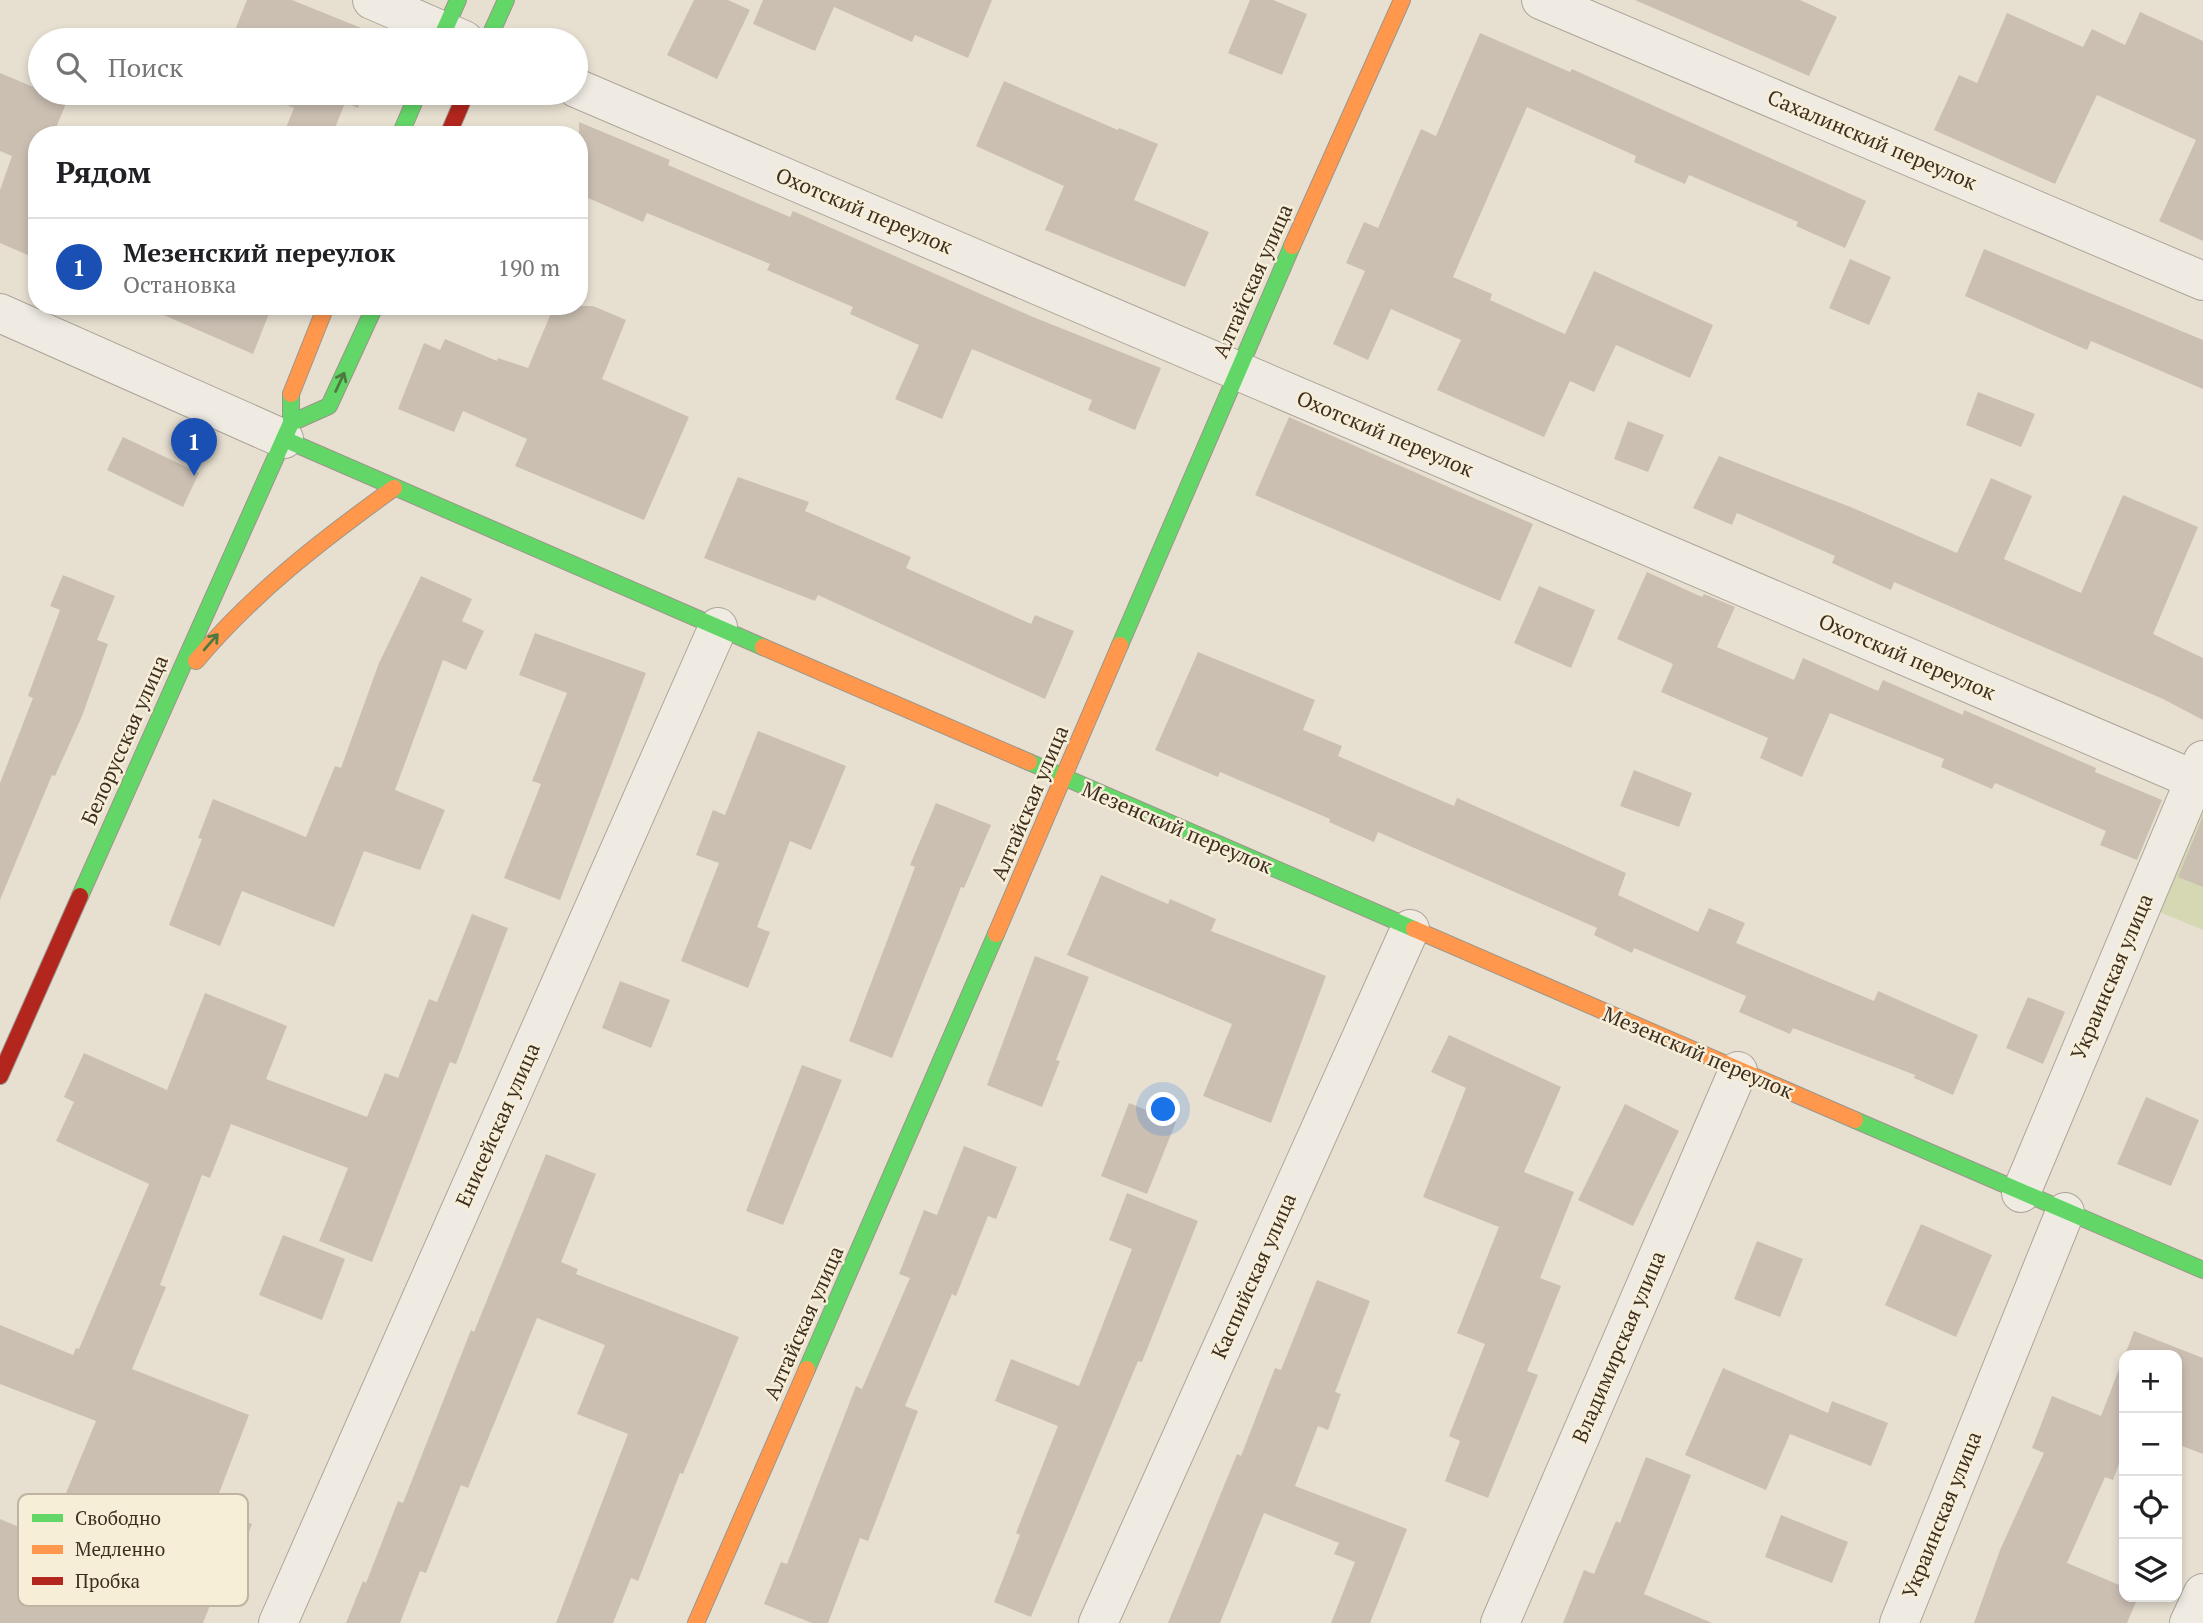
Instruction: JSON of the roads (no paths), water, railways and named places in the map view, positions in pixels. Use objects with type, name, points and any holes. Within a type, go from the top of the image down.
[{"type":"street","points":[[372,0],[451,28]]},
{"type":"street","points":[[493,28],[506,0]]},
{"type":"street","name":"Алтайская улица","points":[[696,1623],[1064,779],[1236,370],[1402,0]]},
{"type":"street","name":"Сахалинский переулок","points":[[1541,0],[2203,281]]},
{"type":"street","name":"Охотский переулок","points":[[588,93],[1236,370],[2199,770]]},
{"type":"street","points":[[404,126],[413,105]]},
{"type":"street","points":[[452,126],[461,105]]},
{"type":"street","name":"Мезенский переулок","points":[[0,313],[288,431],[394,488],[2203,1270]]},
{"type":"street","name":"Белорусская улица","points":[[0,1076],[288,431],[291,391],[322,315]]},
{"type":"street","points":[[288,431],[329,406],[371,315]]},
{"type":"street","points":[[168,695],[213,639],[248,603],[298,560],[394,488]]},
{"type":"street","name":"Енисейская улица","points":[[278,1623],[718,627]]},
{"type":"street","name":"Украинская улица","points":[[2021,1193],[2199,770]]},
{"type":"street","name":"Каспийская улица","points":[[1098,1623],[1410,929]]},
{"type":"street","name":"Владимирская улица","points":[[1500,1623],[1738,1070]]},
{"type":"street","name":"Украинская улица","points":[[1899,1623],[2065,1212]]},
{"type":"street","points":[[2189,1623],[2203,1593]]},
{"type":"place","name":"Мезенский переулок","points":[[194,476]]}]
